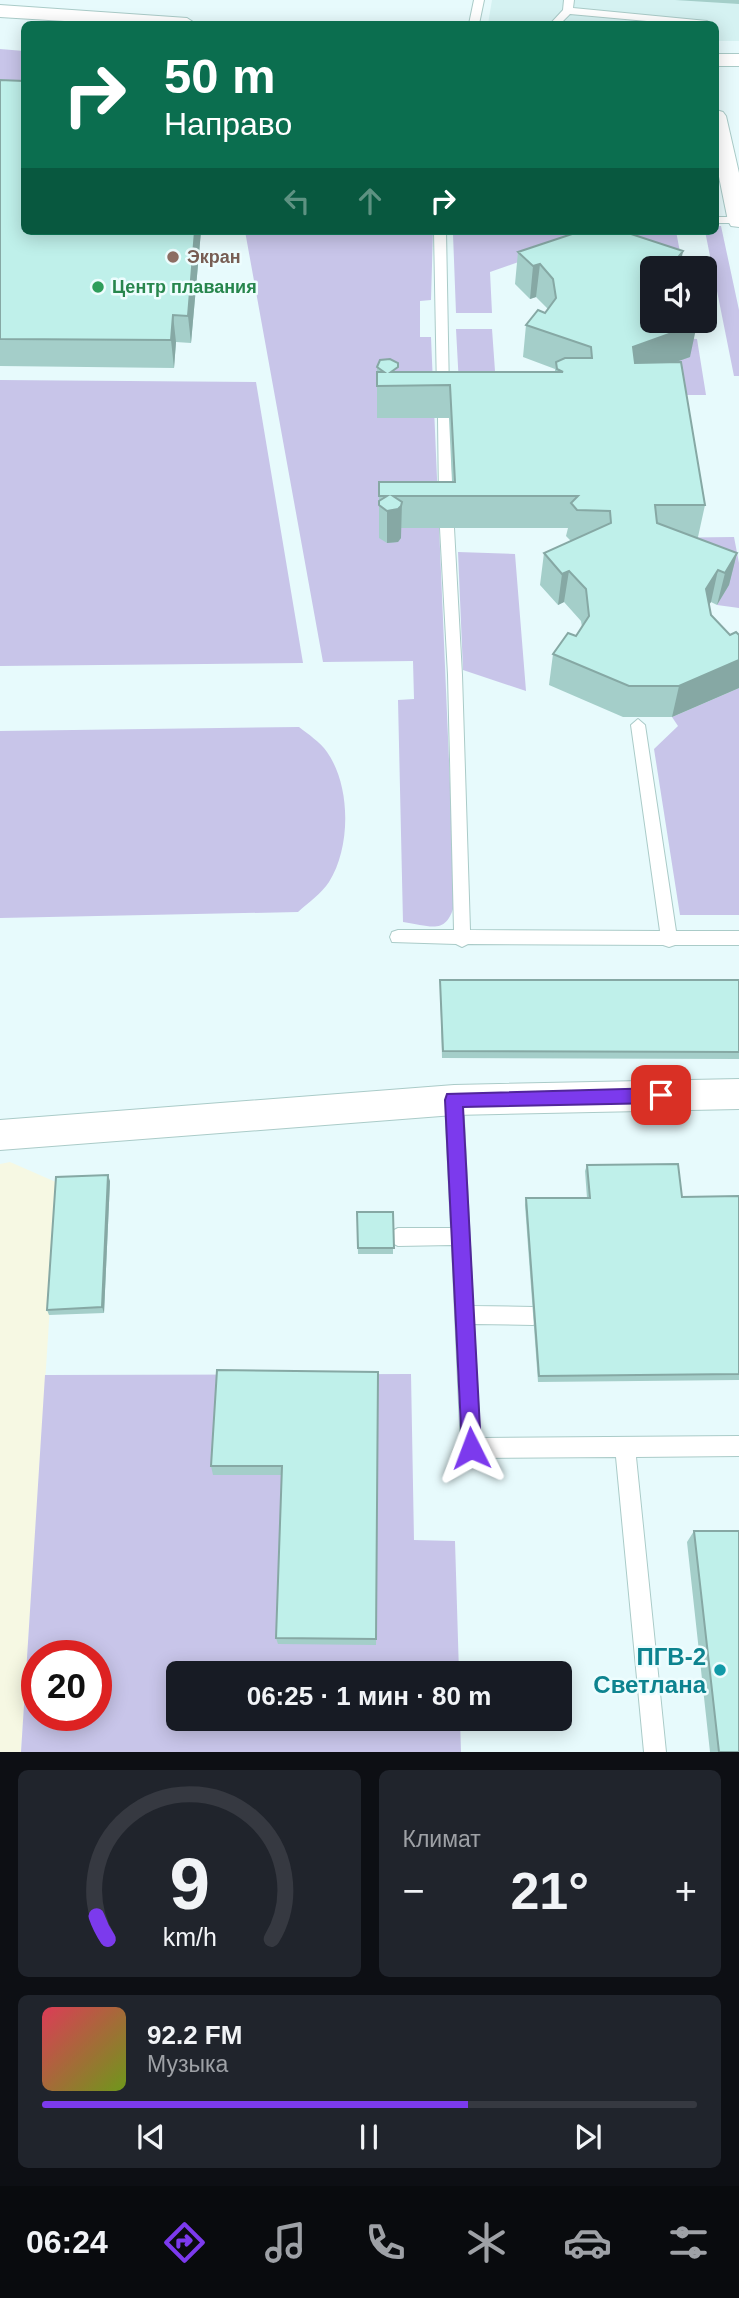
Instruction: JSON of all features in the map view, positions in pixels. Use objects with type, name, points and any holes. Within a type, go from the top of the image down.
[{"type":"street","points":[[0,11],[144,21]]},
{"type":"street","points":[[0,24],[21,26]]},
{"type":"street","points":[[719,60],[739,61]]},
{"type":"street","points":[[719,73],[739,73]]},
{"type":"street","points":[[719,130],[739,220]]},
{"type":"street","points":[[0,1135],[454,1100],[739,1094]]},
{"type":"lane","points":[[475,21],[480,0]]},
{"type":"lane","points":[[557,21],[569,5],[685,21]]},
{"type":"lane","points":[[719,220],[739,220]]},
{"type":"lane","points":[[440,235],[462,940]]},
{"type":"lane","points":[[638,725],[669,940]]},
{"type":"lane","points":[[398,937],[462,940],[739,938]]},
{"type":"lane","points":[[454,1100],[471,1448],[739,1446]]},
{"type":"lane","points":[[398,1237],[460,1236]]},
{"type":"lane","points":[[464,1315],[533,1316]]},
{"type":"lane","points":[[625,1448],[655,1752]]},
{"type":"shaded area","points":[[492,0],[739,0],[739,41],[719,41],[719,21],[488,21]]},
{"type":"shaded area","points":[[0,49],[21,51],[21,89],[0,87]]},
{"type":"shaded area","points":[[719,226],[739,310],[739,376],[734,376],[717,291],[717,256],[710,256],[706,235],[719,235]]},
{"type":"shaded area","points":[[246,235],[433,235],[431,300],[420,301],[420,337],[431,337],[455,902],[452,913],[443,924],[430,926],[403,922],[398,700],[414,699],[413,661],[323,662]]},
{"type":"shaded area","points":[[453,235],[576,235],[558,248],[490,272],[492,313],[456,313]]},
{"type":"shaded area","points":[[608,235],[677,235],[681,256],[640,256],[640,259]]},
{"type":"shaded area","points":[[456,329],[492,329],[496,385],[459,385]]},
{"type":"shaded area","points":[[685,338],[697,339],[706,395],[630,395],[628,379]]},
{"type":"shaded area","points":[[0,380],[256,382],[303,663],[0,666]]},
{"type":"shaded area","points":[[734,537],[739,563],[739,608],[717,605],[729,584],[649,538]]},
{"type":"shaded area","points":[[458,552],[515,554],[526,691],[463,670]]},
{"type":"shaded area","points":[[739,688],[739,915],[680,915],[654,749],[678,726],[672,717]]},
{"type":"shaded area","points":[[299,727],[324,748],[335,766],[341,782],[345,817],[341,852],[336,868],[326,886],[298,912],[0,918],[0,731]]},
{"type":"shaded area","points":[[10,1162],[58,1183],[28,1640],[21,1640],[21,1752],[0,1752],[0,1164]]},
{"type":"shaded area","points":[[411,1374],[414,1540],[455,1541],[459,1661],[166,1661],[166,1731],[460,1731],[461,1752],[21,1752],[22,1731],[112,1731],[112,1640],[28,1640],[45,1375]]},
{"type":"building","name":"Центр плавания","points":[[0,80],[21,81],[21,235],[195,235],[188,316],[173,315],[171,340],[0,339]]},
{"type":"building","points":[[569,235],[634,235],[683,251],[679,256],[640,256],[640,333],[672,333],[633,347],[635,363],[681,362],[705,505],[655,505],[657,523],[737,553],[725,573],[718,570],[706,589],[711,615],[730,635],[736,632],[739,635],[739,660],[679,686],[629,686],[553,654],[568,633],[576,636],[589,616],[586,589],[569,571],[562,574],[544,553],[611,523],[610,511],[577,510],[571,503],[578,496],[393,496],[402,502],[398,509],[387,511],[379,505],[379,501],[387,496],[379,496],[379,482],[455,482],[450,385],[377,386],[377,372],[384,372],[377,367],[380,360],[390,359],[398,363],[398,367],[391,372],[563,372],[557,369],[556,362],[565,358],[592,358],[591,347],[526,325],[538,310],[545,313],[556,298],[553,279],[540,264],[533,266],[518,252]]},
{"type":"building","points":[[440,980],[739,980],[739,1052],[443,1051]]},
{"type":"building","points":[[678,1164],[682,1197],[739,1196],[739,1374],[539,1376],[526,1198],[590,1198],[587,1165]]},
{"type":"building","points":[[108,1175],[102,1307],[47,1310],[56,1177]]},
{"type":"building","points":[[357,1212],[393,1212],[394,1248],[358,1248]]},
{"type":"building","points":[[217,1370],[378,1372],[376,1639],[276,1638],[282,1466],[211,1466]]},
{"type":"building","name":"ПГВ-2 Светлана","points":[[694,1531],[739,1531],[739,1752],[719,1752]]},
{"type":"place","name":"Экран","points":[[173,257]]},
{"type":"place","name":"Центр плавания","points":[[98,287]]},
{"type":"place","name":"ПГВ-2 Светлана","points":[[720,1670]]},
{"type":"route","points":[[471,1448],[454,1100],[661,1095]]}]
